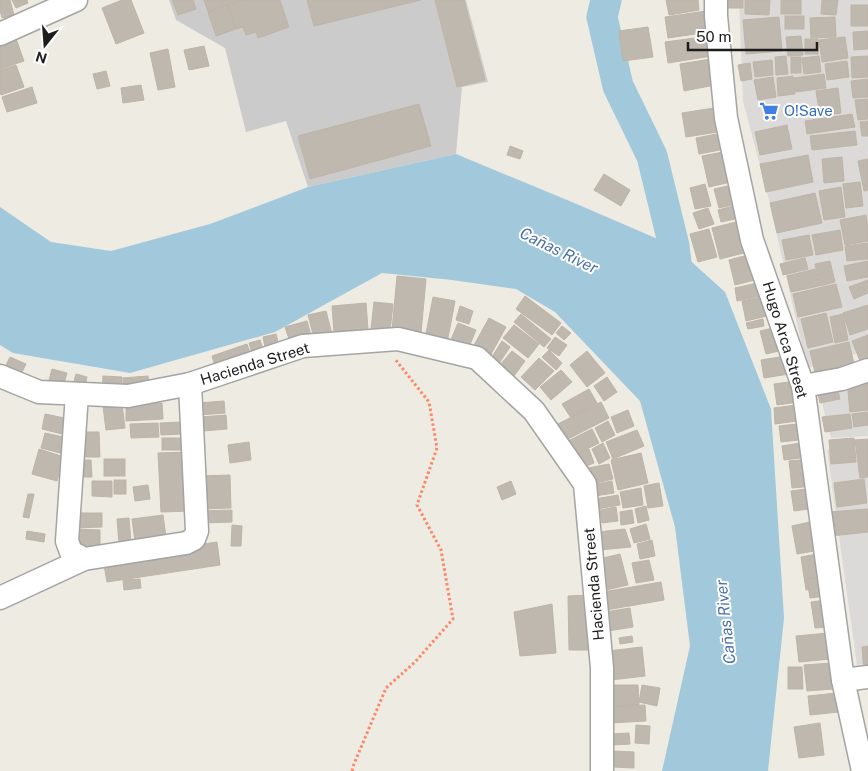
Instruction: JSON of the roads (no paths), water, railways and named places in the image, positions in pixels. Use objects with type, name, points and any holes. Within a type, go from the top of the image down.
[{"type":"street","points":[[0,34],[76,0]]},
{"type":"street","name":"Hugo Arca Street","points":[[716,0],[726,118],[752,240],[802,386],[843,680],[863,771]]},
{"type":"street","name":"Hacienda Street","points":[[0,376],[39,392],[128,396],[190,384],[303,346],[398,339],[477,358],[534,411],[584,484],[602,668],[602,771]]},
{"type":"street","points":[[802,386],[842,379],[868,370]]},
{"type":"street","points":[[0,598],[84,559],[186,542],[194,539],[197,531],[190,384]]},
{"type":"street","points":[[77,394],[66,541],[70,552],[84,559]]},
{"type":"street","points":[[843,680],[868,677]]},
{"type":"water","name":"Cañas River","points":[[456,154],[674,246],[725,292],[771,409],[784,618],[768,771],[662,771],[690,646],[675,527],[640,401],[555,312],[516,289],[382,273],[275,332],[130,373],[13,353],[0,345],[0,207],[51,242],[111,251],[210,224],[308,187]]},
{"type":"waterway","points":[[606,0],[602,17],[618,86],[652,156],[674,246],[679,288]]},
{"type":"place","name":"O!Save","points":[[769,111]]}]
